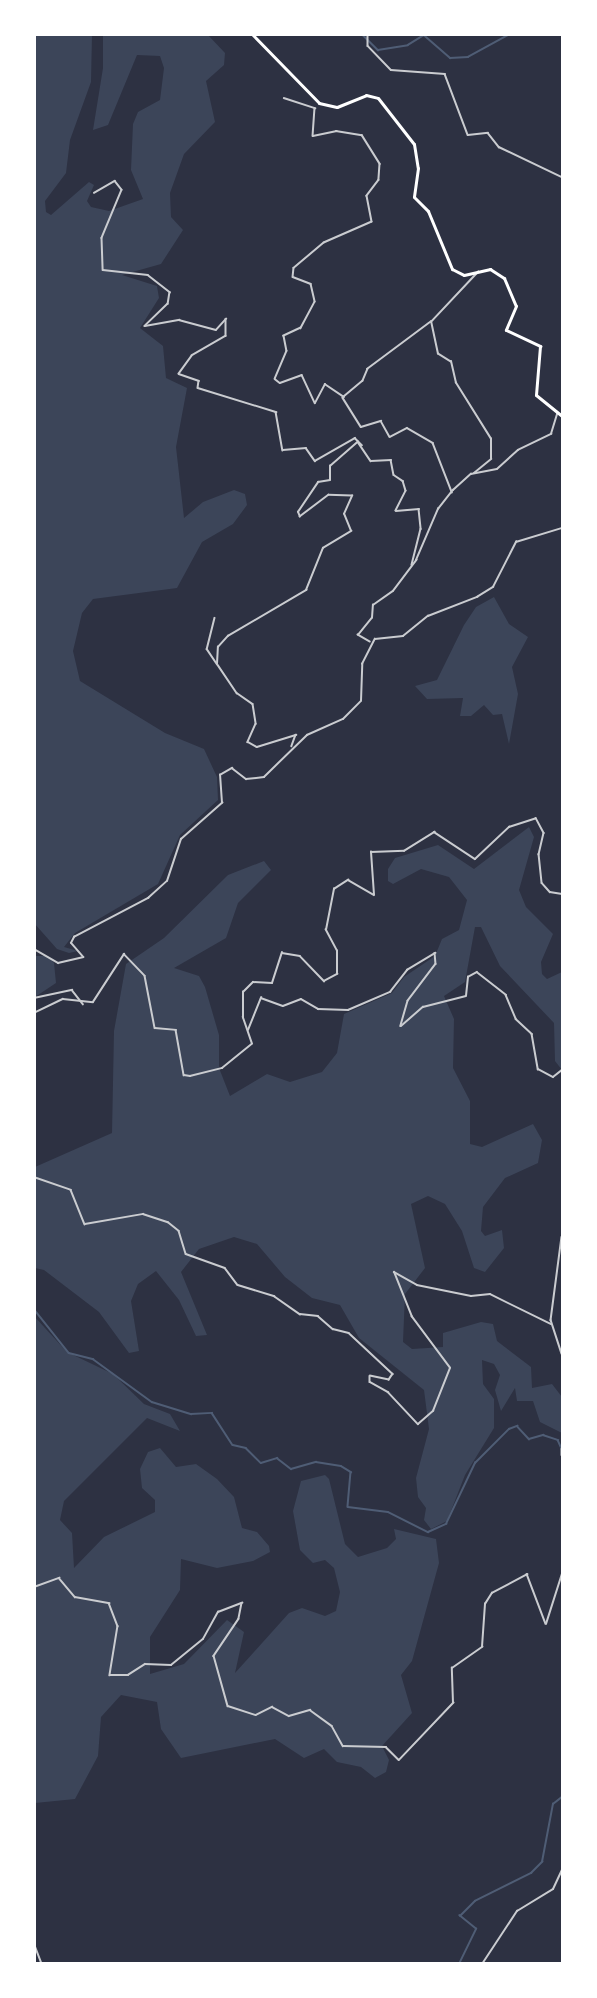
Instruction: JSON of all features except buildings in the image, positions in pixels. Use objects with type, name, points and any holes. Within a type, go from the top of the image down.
[{"type":"highway","points":[[252,34],[319,103],[337,107],[366,95],[378,98],[414,144],[418,168],[414,197],[428,211],[452,269],[464,275],[498,272],[515,298],[506,330],[540,346],[534,386],[539,400],[562,416]]},
{"type":"street","points":[[368,34],[368,45],[400,74],[445,74],[468,135],[488,133],[499,147],[562,177]]},
{"type":"street","points":[[284,98],[315,108],[314,136],[336,131],[362,135],[380,164],[379,180],[367,196],[372,222],[324,243],[294,268],[293,277],[311,284],[315,302],[301,328],[284,336],[287,351],[275,378],[280,383],[302,375],[315,403],[326,384],[344,397],[361,427],[381,421],[390,437],[407,428],[433,442],[452,492]]},
{"type":"street","points":[[94,193],[121,183],[121,197],[102,238],[103,270],[148,275],[170,292],[168,303],[145,326],[179,320],[216,330],[226,320],[226,336],[192,356],[179,374],[199,381],[198,388],[276,412],[283,450],[306,448],[315,461],[355,438],[371,461],[391,460],[394,475],[406,485],[396,511],[419,509],[421,529],[412,565]]},
{"type":"street","points":[[344,397],[363,381],[368,369],[430,321],[478,272]]},
{"type":"street","points":[[430,321],[438,354],[451,362],[456,383],[491,440],[491,459],[452,492],[412,565],[393,591],[374,605],[372,618],[358,635],[371,643],[402,636],[428,616],[477,597],[493,587],[516,542],[562,528]]},
{"type":"street","points":[[473,474],[497,470],[519,450],[551,434],[557,413]]},
{"type":"street","points":[[218,664],[218,647],[228,636],[306,590],[323,548],[351,531],[344,514],[351,503],[349,493],[329,495],[300,517],[298,512],[318,482],[330,480],[330,466],[341,461],[351,444],[362,445]]},
{"type":"street","points":[[214,618],[207,649],[237,693],[253,704],[256,724],[248,742],[257,747],[296,735],[292,748]]},
{"type":"street","points":[[34,949],[58,963],[83,957],[71,943],[74,937],[148,898],[167,881],[181,839],[222,804],[220,775],[232,768],[256,780],[292,748],[343,719],[361,701],[362,664],[371,643]]},
{"type":"street","points":[[34,1013],[63,999],[83,1005],[96,999],[124,954],[145,976],[155,1028],[169,1027],[180,1040],[184,1075],[222,1068],[252,1044],[242,999],[246,985],[272,982],[282,953],[300,957],[324,981],[337,974],[337,951],[326,930],[334,889],[348,880],[374,895],[369,859],[376,849],[404,851],[434,832],[475,859],[509,827],[536,819],[544,832],[539,854],[542,883],[550,892],[562,894]]},
{"type":"street","points":[[248,1030],[261,998],[283,1006],[300,999],[318,1009],[348,1010],[390,992],[407,970],[435,953],[436,963],[408,1001],[400,1026],[423,1007],[466,996],[470,974],[477,972],[506,995],[516,1019],[532,1034],[538,1069],[553,1077],[562,1070]]},
{"type":"street","points":[[34,998],[72,990],[83,1005]]},
{"type":"street","points":[[34,1177],[71,1190],[85,1224],[143,1214],[168,1222],[179,1231],[186,1254],[225,1268],[238,1285],[274,1296],[300,1314],[318,1316],[333,1329],[349,1333],[393,1374],[388,1380],[370,1376],[370,1382],[388,1392],[418,1424],[433,1411],[450,1368],[412,1317],[394,1272],[427,1287],[490,1294],[551,1324]]},
{"type":"street","points":[[562,1237],[551,1324],[562,1353]]},
{"type":"street","points":[[562,1449],[562,1455]]},
{"type":"street","points":[[34,1587],[59,1578],[75,1598],[109,1603],[118,1626],[110,1675],[128,1675],[145,1664],[171,1665],[203,1640],[218,1612],[242,1603],[239,1619],[214,1656],[228,1706],[256,1715],[272,1707],[289,1716],[310,1710],[332,1726],[343,1746],[382,1746],[399,1760],[453,1703],[452,1668],[482,1647],[484,1604],[492,1593],[527,1574],[546,1624],[562,1574]]},
{"type":"street","points":[[482,1964],[517,1911],[553,1889],[562,1870]]},
{"type":"street","points":[[34,1943],[42,1964]]},
{"type":"shaded area","points":[[34,35],[92,35],[91,82],[70,140],[66,173],[45,201],[46,212],[51,215],[89,182],[94,185],[87,201],[91,207],[109,211],[143,199],[131,170],[133,124],[138,112],[160,100],[164,68],[160,56],[137,55],[108,125],[93,130],[103,68],[103,35],[208,35],[225,53],[224,65],[206,81],[215,122],[184,154],[170,193],[171,217],[183,230],[161,264],[122,275],[157,286],[159,298],[140,328],[163,346],[166,378],[187,388],[176,447],[184,518],[203,502],[234,490],[245,494],[247,505],[233,524],[202,542],[177,588],[93,599],[82,613],[73,651],[80,681],[165,733],[204,749],[217,777],[218,800],[180,835],[158,884],[75,933],[64,947],[78,951],[69,953],[57,949],[34,923]]},
{"type":"shaded area","points":[[494,597],[509,624],[528,637],[512,667],[518,694],[509,744],[502,714],[493,715],[484,705],[471,716],[460,716],[463,698],[427,699],[415,686],[437,680],[464,625],[476,607]]},
{"type":"shaded area","points":[[529,827],[534,837],[519,890],[526,907],[553,934],[541,962],[542,974],[547,979],[562,972],[562,1070],[555,1061],[554,1023],[500,966],[481,927],[475,927],[465,982],[444,996],[454,1019],[453,1068],[470,1101],[470,1144],[482,1147],[533,1124],[542,1140],[538,1163],[505,1178],[483,1207],[481,1231],[485,1236],[502,1230],[504,1248],[485,1272],[474,1268],[462,1231],[445,1204],[428,1196],[411,1204],[425,1268],[405,1294],[403,1342],[412,1349],[443,1347],[443,1333],[481,1322],[493,1324],[497,1341],[531,1367],[532,1388],[552,1384],[562,1397],[562,1433],[540,1422],[533,1401],[517,1401],[515,1388],[501,1411],[495,1390],[500,1375],[494,1364],[482,1360],[483,1384],[494,1399],[494,1428],[465,1475],[447,1521],[431,1529],[424,1520],[426,1508],[418,1497],[416,1478],[429,1429],[424,1390],[359,1338],[340,1305],[312,1298],[285,1277],[257,1244],[234,1237],[199,1249],[181,1272],[207,1335],[196,1336],[179,1300],[156,1271],[138,1284],[131,1301],[139,1351],[129,1353],[99,1312],[44,1270],[35,1268],[35,1167],[112,1133],[114,1031],[126,964],[164,938],[228,875],[264,861],[271,870],[238,903],[226,938],[174,968],[199,976],[205,987],[219,1035],[219,1068],[230,1096],[267,1074],[290,1082],[322,1072],[337,1053],[344,1014],[392,993],[404,977],[435,956],[442,939],[459,930],[467,900],[449,877],[421,869],[393,884],[388,881],[388,869],[395,858],[438,845],[474,869]]},
{"type":"shaded area","points":[[35,956],[48,956],[54,963],[56,983],[35,997]]},
{"type":"shaded area","points":[[34,1316],[67,1352],[113,1374],[144,1404],[170,1414],[180,1431],[147,1418],[64,1501],[60,1520],[72,1533],[74,1568],[104,1537],[155,1512],[155,1500],[142,1488],[140,1469],[148,1452],[160,1448],[176,1467],[196,1464],[217,1479],[234,1497],[242,1528],[257,1532],[269,1546],[270,1552],[253,1561],[217,1568],[181,1559],[180,1590],[150,1637],[150,1674],[184,1664],[227,1620],[244,1632],[235,1673],[289,1613],[302,1608],[325,1616],[336,1611],[340,1592],[334,1568],[325,1560],[313,1563],[300,1550],[293,1511],[301,1481],[325,1475],[329,1479],[345,1544],[358,1557],[387,1548],[396,1539],[394,1529],[436,1539],[439,1563],[412,1661],[401,1675],[412,1713],[382,1746],[389,1760],[386,1772],[375,1778],[361,1767],[337,1762],[324,1749],[304,1758],[275,1739],[181,1758],[161,1729],[157,1702],[121,1695],[101,1717],[98,1756],[75,1799],[35,1803]]},
{"type":"waterway","points":[[362,34],[378,50],[408,45],[424,35],[450,58],[468,57],[510,34]]},
{"type":"waterway","points":[[34,1309],[69,1353],[93,1359],[152,1402],[191,1414],[212,1413],[233,1445],[246,1448],[261,1463],[277,1458],[291,1469],[316,1462],[341,1466],[351,1472],[348,1507],[388,1512],[428,1532],[446,1524],[475,1463],[509,1429],[517,1426],[529,1439],[543,1435],[558,1440],[562,1449]]},
{"type":"waterway","points":[[459,1964],[476,1929],[460,1916],[475,1901],[531,1873],[542,1862],[553,1804],[562,1797]]}]
